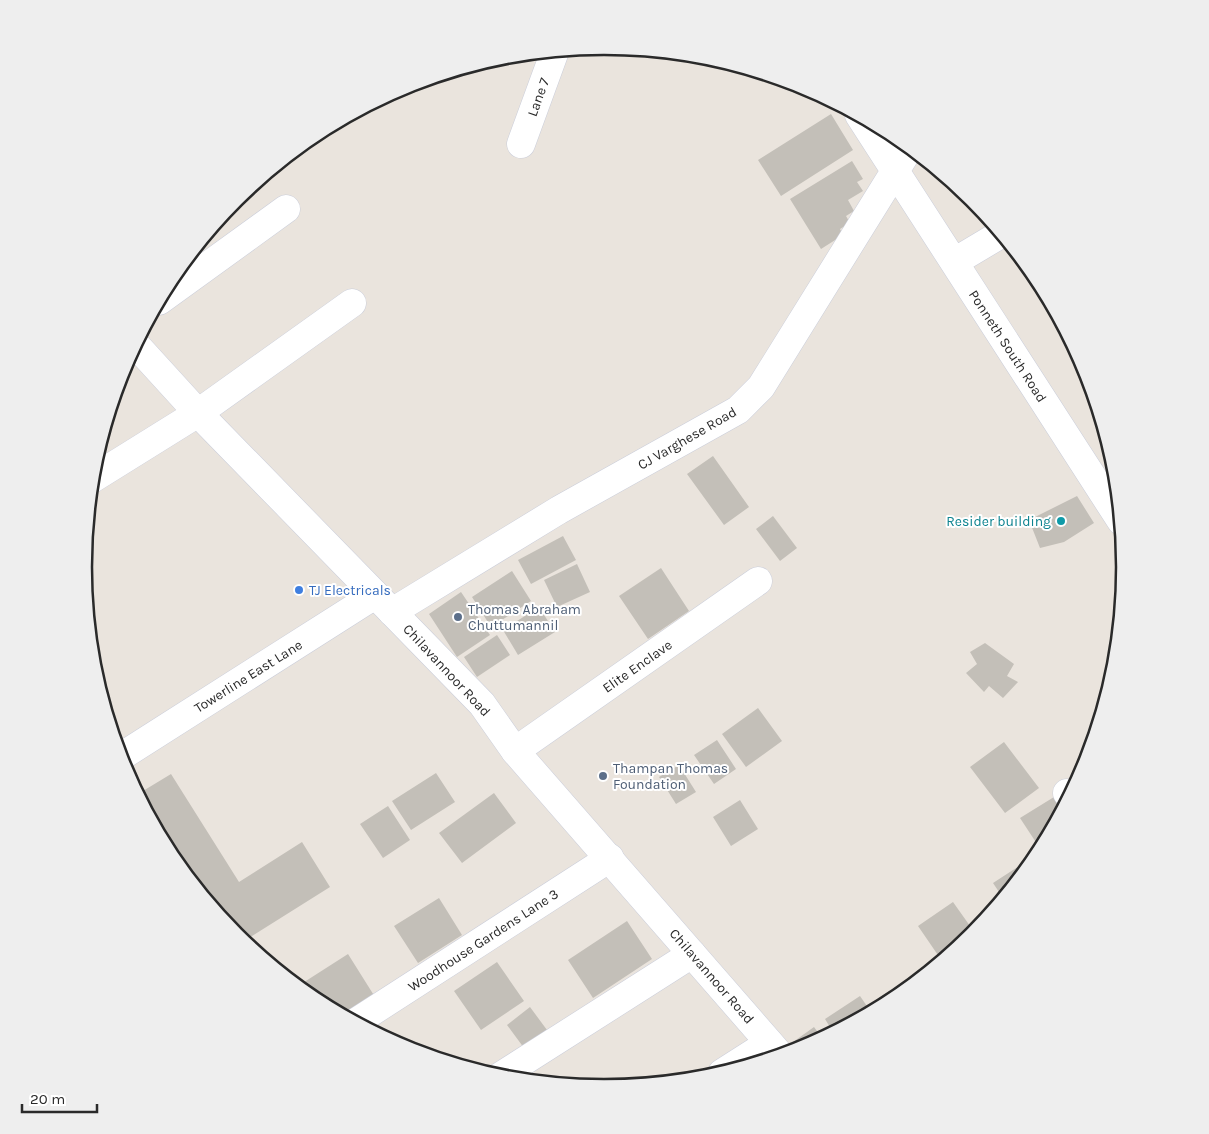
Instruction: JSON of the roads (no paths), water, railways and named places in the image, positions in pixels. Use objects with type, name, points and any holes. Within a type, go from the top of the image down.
[{"type":"street","name":"Lane 7","points":[[521,144],[553,58]]},
{"type":"street","name":"Ponneth South Road","points":[[867,128],[1113,508]]},
{"type":"street","name":"CJ Varghese Road","points":[[383,604],[560,510],[738,410],[761,387],[906,153]]},
{"type":"street","points":[[175,290],[286,209]]},
{"type":"street","points":[[954,262],[996,237]]},
{"type":"street","points":[[101,473],[198,413],[352,303]]},
{"type":"street","name":"Chilavannoor Road","points":[[141,350],[198,413],[482,704],[515,751],[775,1049]]},
{"type":"street","name":"Elite Enclave","points":[[515,751],[758,581]]},
{"type":"street","name":"Towerline East Lane","points":[[127,753],[383,604]]},
{"type":"street","name":"Woodhouse Gardens Lane 3","points":[[368,1021],[610,858]]},
{"type":"street","points":[[510,1070],[692,954]]},
{"type":"place","name":"Resider building","points":[[1061,521]]},
{"type":"place","name":"TJ Electricals","points":[[299,590]]},
{"type":"place","name":"Thomas Abraham Chuttumannil","points":[[458,617]]},
{"type":"place","name":"Thampan Thomas Foundation","points":[[603,776]]}]
